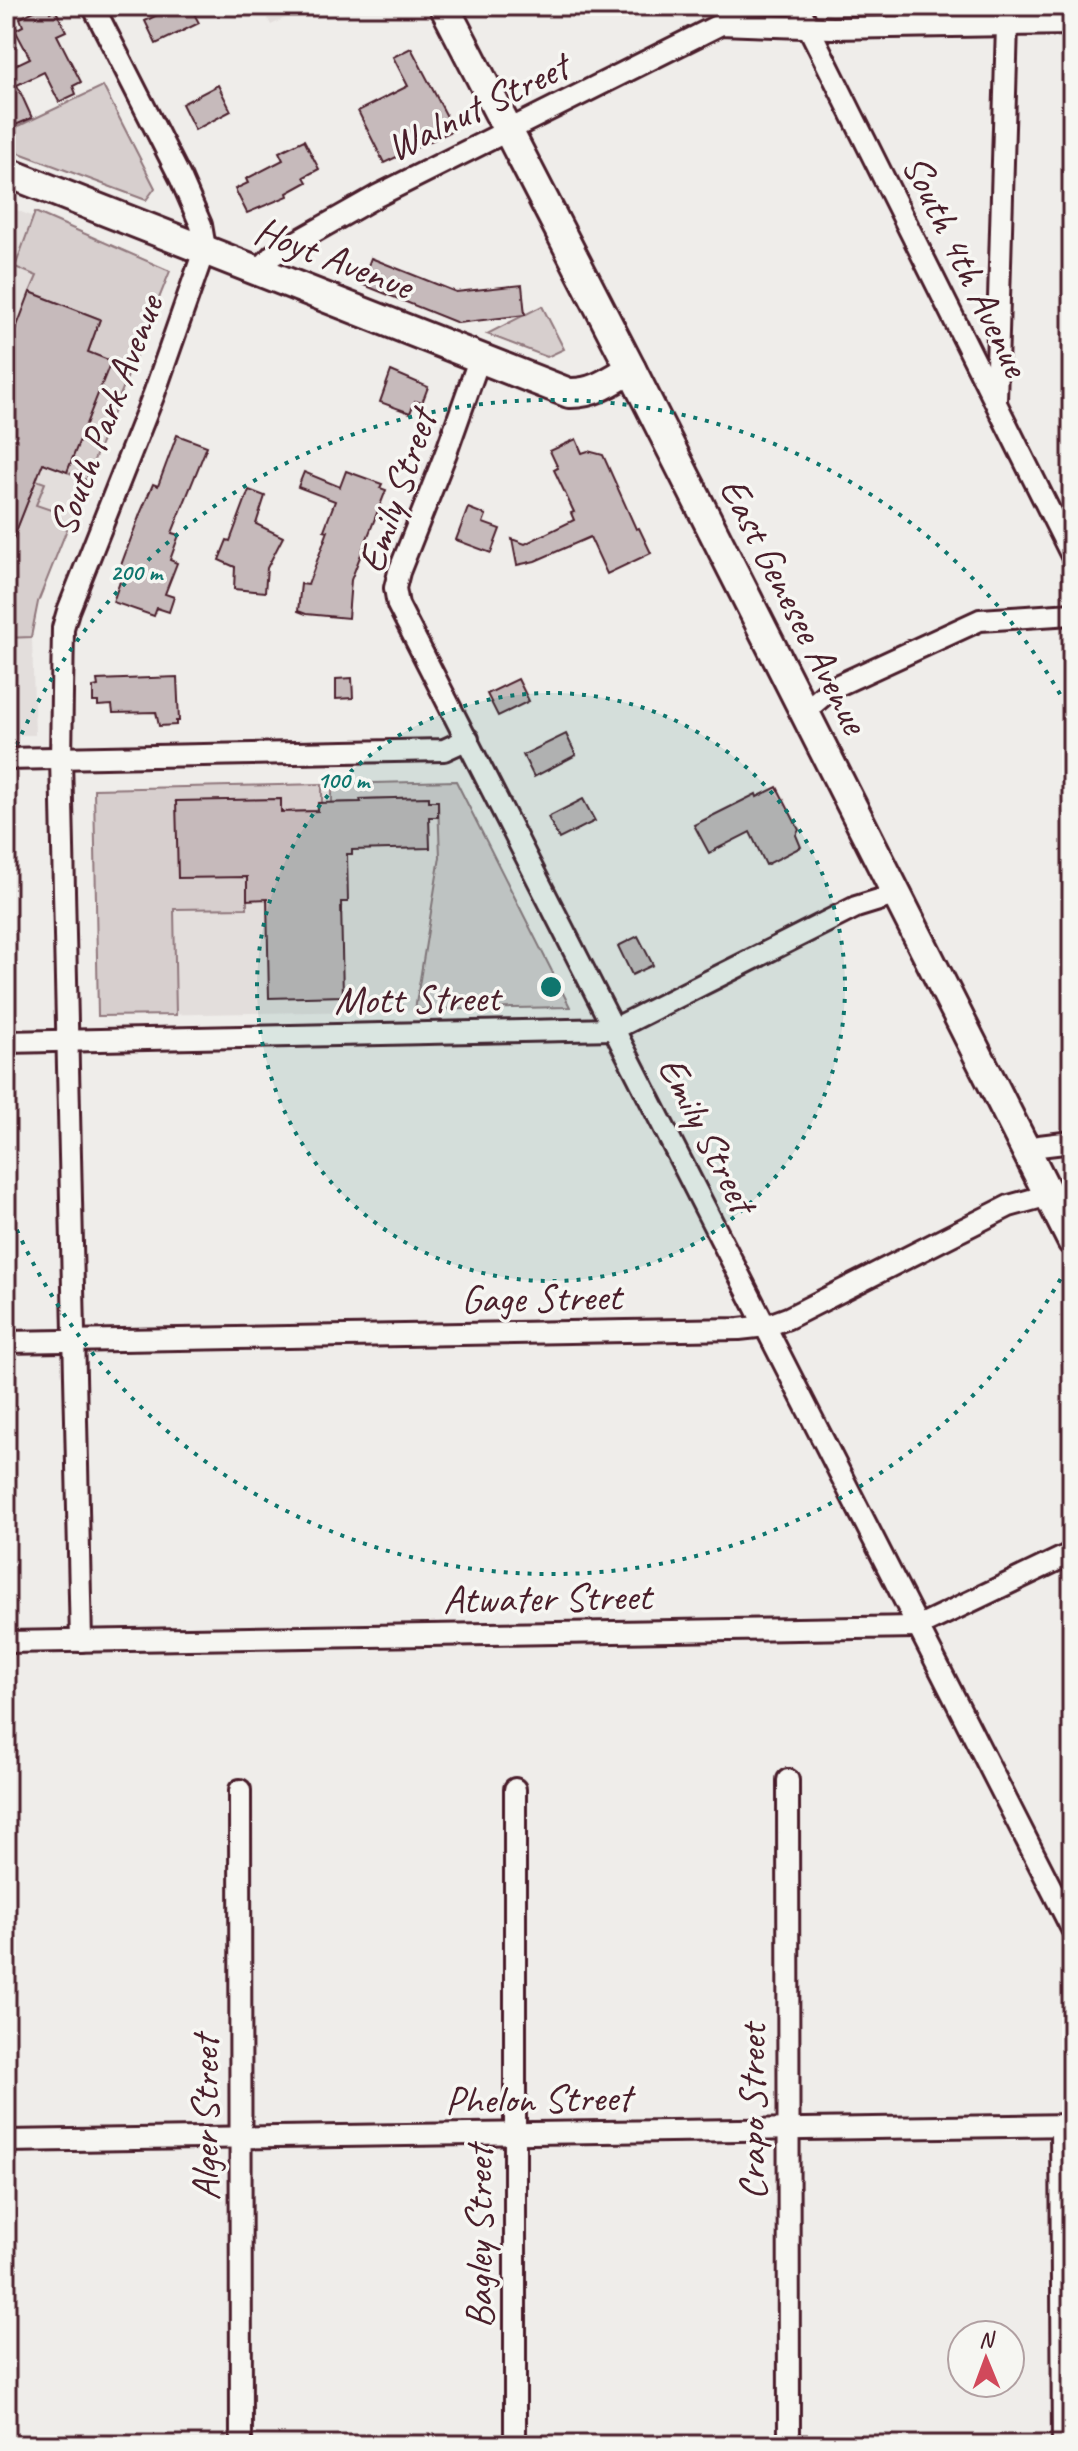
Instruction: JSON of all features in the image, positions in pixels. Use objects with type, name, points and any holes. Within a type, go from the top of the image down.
[{"type":"main road","name":"East Genesee Avenue","points":[[444,6],[1072,1241]]},
{"type":"main road","name":"Hoyt Avenue","points":[[6,172],[569,393],[583,394],[631,369]]},
{"type":"street","points":[[93,6],[181,179],[201,225],[205,248]]},
{"type":"street","name":"South 4th Avenue","points":[[798,6],[1072,556]]},
{"type":"street","name":"Walnut Street","points":[[258,271],[273,255],[377,196],[721,24],[809,28],[1072,24]]},
{"type":"street","points":[[996,405],[1007,25]]},
{"type":"street","name":"South Park Avenue","points":[[81,1641],[61,758],[63,628],[154,394],[205,248]]},
{"type":"street","name":"Emily Street","points":[[480,357],[395,588],[398,605],[1072,1929]]},
{"type":"street","points":[[804,712],[832,688],[980,620],[1072,614]]},
{"type":"street","points":[[6,759],[444,750],[468,739]]},
{"type":"street","name":"Mott Street","points":[[6,1042],[614,1029],[856,907],[895,895]]},
{"type":"street","points":[[1023,1148],[1072,1142]]},
{"type":"street","name":"Gage Street","points":[[6,1342],[739,1329],[766,1326],[788,1318],[1009,1206],[1049,1195]]},
{"type":"street","name":"Atwater Street","points":[[6,1642],[917,1627],[1072,1553]]},
{"type":"street","name":"Crapo Street","points":[[788,1780],[789,2445]]},
{"type":"street","name":"Bagley Street","points":[[515,1789],[515,2445]]},
{"type":"street","name":"Alger Street","points":[[240,1790],[241,2445]]},
{"type":"street","points":[[1063,2445],[1066,2126]]},
{"type":"street","name":"Phelon Street","points":[[6,2141],[1066,2126]]},
{"type":"shaded area","points":[[261,6],[310,6],[271,25]]},
{"type":"shaded area","points":[[103,86],[155,188],[146,200],[6,148],[6,132]]},
{"type":"shaded area","points":[[6,206],[170,271],[38,602],[32,638],[35,735],[6,735]]},
{"type":"shaded area","points":[[35,212],[170,271],[86,480],[67,472],[110,361],[88,352],[100,319],[30,292],[37,276],[15,267]]},
{"type":"shaded area","points":[[542,306],[564,349],[547,357],[487,334]]},
{"type":"shaded area","points":[[36,480],[45,483],[36,505],[57,512],[67,529],[38,602],[31,637],[6,638],[6,557]]},
{"type":"shaded area","points":[[456,781],[570,1007],[98,1016],[94,789]]},
{"type":"shaded area","points":[[456,781],[570,1007],[415,1010],[440,857],[438,801],[429,801],[429,797],[332,803],[332,784]]},
{"type":"shaded area","points":[[322,784],[322,803],[318,803],[318,811],[281,812],[280,799],[176,802],[247,877],[247,908],[174,909],[176,1015],[98,1016],[94,789]]},
{"type":"building","points":[[44,6],[50,12],[55,9],[66,31],[57,35],[81,82],[73,86],[76,94],[59,102],[44,72],[17,85],[32,118],[6,129],[6,62],[9,68],[30,58],[15,30],[23,26],[20,18]]},
{"type":"building","points":[[175,6],[190,6],[199,23],[156,44],[145,21]]},
{"type":"building","points":[[411,48],[454,130],[384,163],[358,111],[408,86],[393,57]]},
{"type":"building","points":[[218,85],[231,111],[195,130],[182,104]]},
{"type":"building","points":[[304,140],[319,169],[304,177],[307,182],[287,193],[288,196],[247,213],[235,189],[248,183],[246,179],[283,160],[279,152]]},
{"type":"building","points":[[371,258],[456,292],[522,285],[525,315],[458,323],[361,284]]},
{"type":"building","points":[[30,292],[100,319],[88,352],[111,361],[67,472],[43,463],[7,554],[6,336],[12,339]]},
{"type":"building","points":[[391,371],[428,387],[422,403],[415,401],[410,413],[380,402]]},
{"type":"building","points":[[177,435],[207,446],[172,533],[179,535],[170,560],[177,563],[165,594],[174,597],[169,612],[157,608],[154,616],[113,602],[124,570],[120,568],[140,514],[153,484],[158,486]]},
{"type":"building","points":[[576,439],[582,453],[588,451],[603,455],[636,529],[639,528],[651,553],[607,574],[590,537],[535,561],[517,565],[512,539],[525,544],[574,520],[571,513],[574,512],[554,470],[558,468],[550,451]]},
{"type":"building","points":[[346,471],[382,484],[380,488],[386,490],[351,580],[348,618],[306,614],[298,611],[301,584],[308,585],[328,531],[324,530],[335,501],[298,487],[304,472],[340,487]]},
{"type":"building","points":[[249,490],[265,496],[256,524],[283,537],[267,568],[265,592],[234,589],[235,567],[219,560],[227,540],[230,541]]},
{"type":"building","points":[[468,508],[486,515],[483,523],[500,529],[491,553],[456,540]]},
{"type":"building","points":[[177,677],[179,721],[176,725],[159,726],[156,712],[113,713],[112,705],[98,706],[98,702],[93,702],[93,687],[98,686],[97,680]]},
{"type":"building","points":[[352,678],[353,698],[336,699],[336,679]]},
{"type":"building","points":[[518,679],[529,701],[498,716],[487,694]]},
{"type":"building","points":[[566,734],[576,755],[534,777],[523,755]]},
{"type":"building","points":[[777,787],[799,830],[796,835],[801,847],[766,865],[750,832],[709,853],[694,825]]},
{"type":"building","points":[[429,797],[429,801],[438,801],[438,817],[429,817],[430,848],[352,850],[352,854],[347,854],[348,902],[341,902],[343,996],[269,998],[267,899],[247,900],[247,877],[178,878],[176,801],[281,799],[281,812],[318,811],[318,803]]},
{"type":"building","points":[[583,799],[595,821],[559,839],[548,817]]},
{"type":"building","points":[[638,936],[653,965],[632,975],[618,946]]}]
